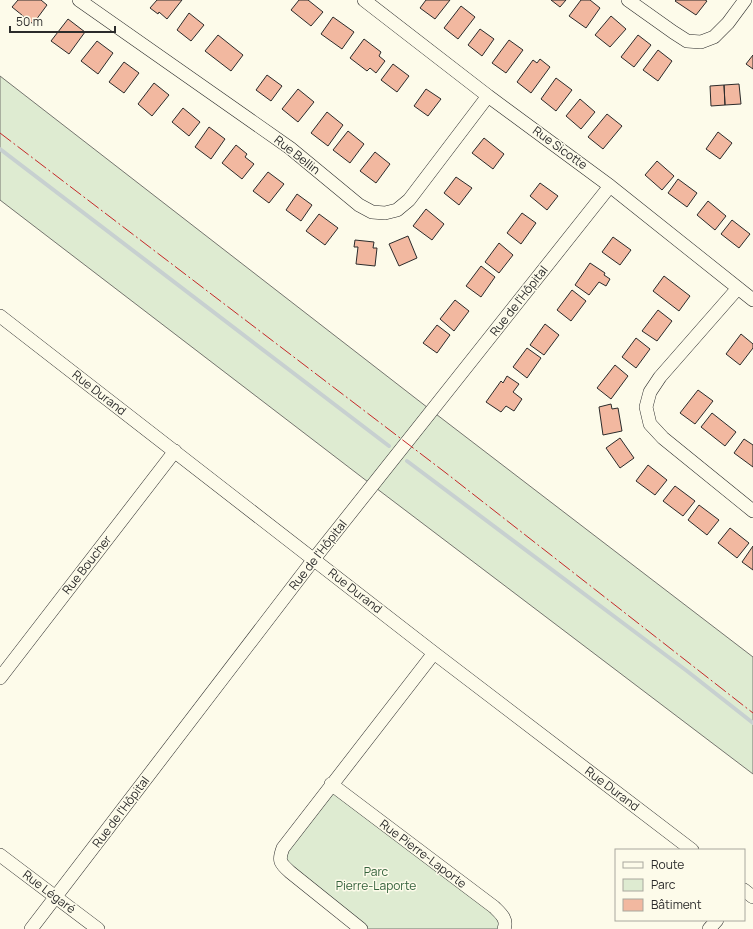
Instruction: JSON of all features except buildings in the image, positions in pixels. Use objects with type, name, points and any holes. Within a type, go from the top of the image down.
[{"type":"street","name":"Rue Bellin","points":[[79,0],[290,148],[358,205],[372,212],[384,213],[397,210],[409,200],[488,96]]},
{"type":"street","name":"Rue Sicotte","points":[[364,0],[488,96],[610,186],[753,300]]},
{"type":"street","points":[[628,0],[673,32],[687,40],[701,42],[714,37],[728,23],[745,0]]},
{"type":"street","name":"Rue de l'Hôpital","points":[[31,929],[314,559],[610,186]]},
{"type":"street","points":[[738,288],[660,377],[650,392],[646,407],[650,424],[663,438],[753,511]]},
{"type":"street","name":"Rue Durand","points":[[0,316],[691,849]]},
{"type":"street","name":"Rue Boucher","points":[[0,678],[175,452]]},
{"type":"street","points":[[361,929],[290,872],[283,865],[280,857],[283,848],[331,784],[434,652]]},
{"type":"street","name":"Rue Pierre-Laporte","points":[[331,784],[494,907],[503,916],[505,926],[504,929]]},
{"type":"street","name":"Rue Légaré","points":[[0,855],[98,929]]},
{"type":"street","points":[[745,891],[753,897]]},
{"type":"green space","points":[[0,76],[432,411],[753,657],[753,774],[0,200]]},
{"type":"green space","name":"Parc Pierre-Laporte","points":[[331,784],[494,907],[504,929],[361,929],[290,872],[283,848]]},
{"type":"waterway","points":[[0,149],[389,446]]},
{"type":"waterway","points":[[407,461],[687,671],[753,723]]},
{"type":"power","points":[[0,133],[446,473],[753,713]]}]
